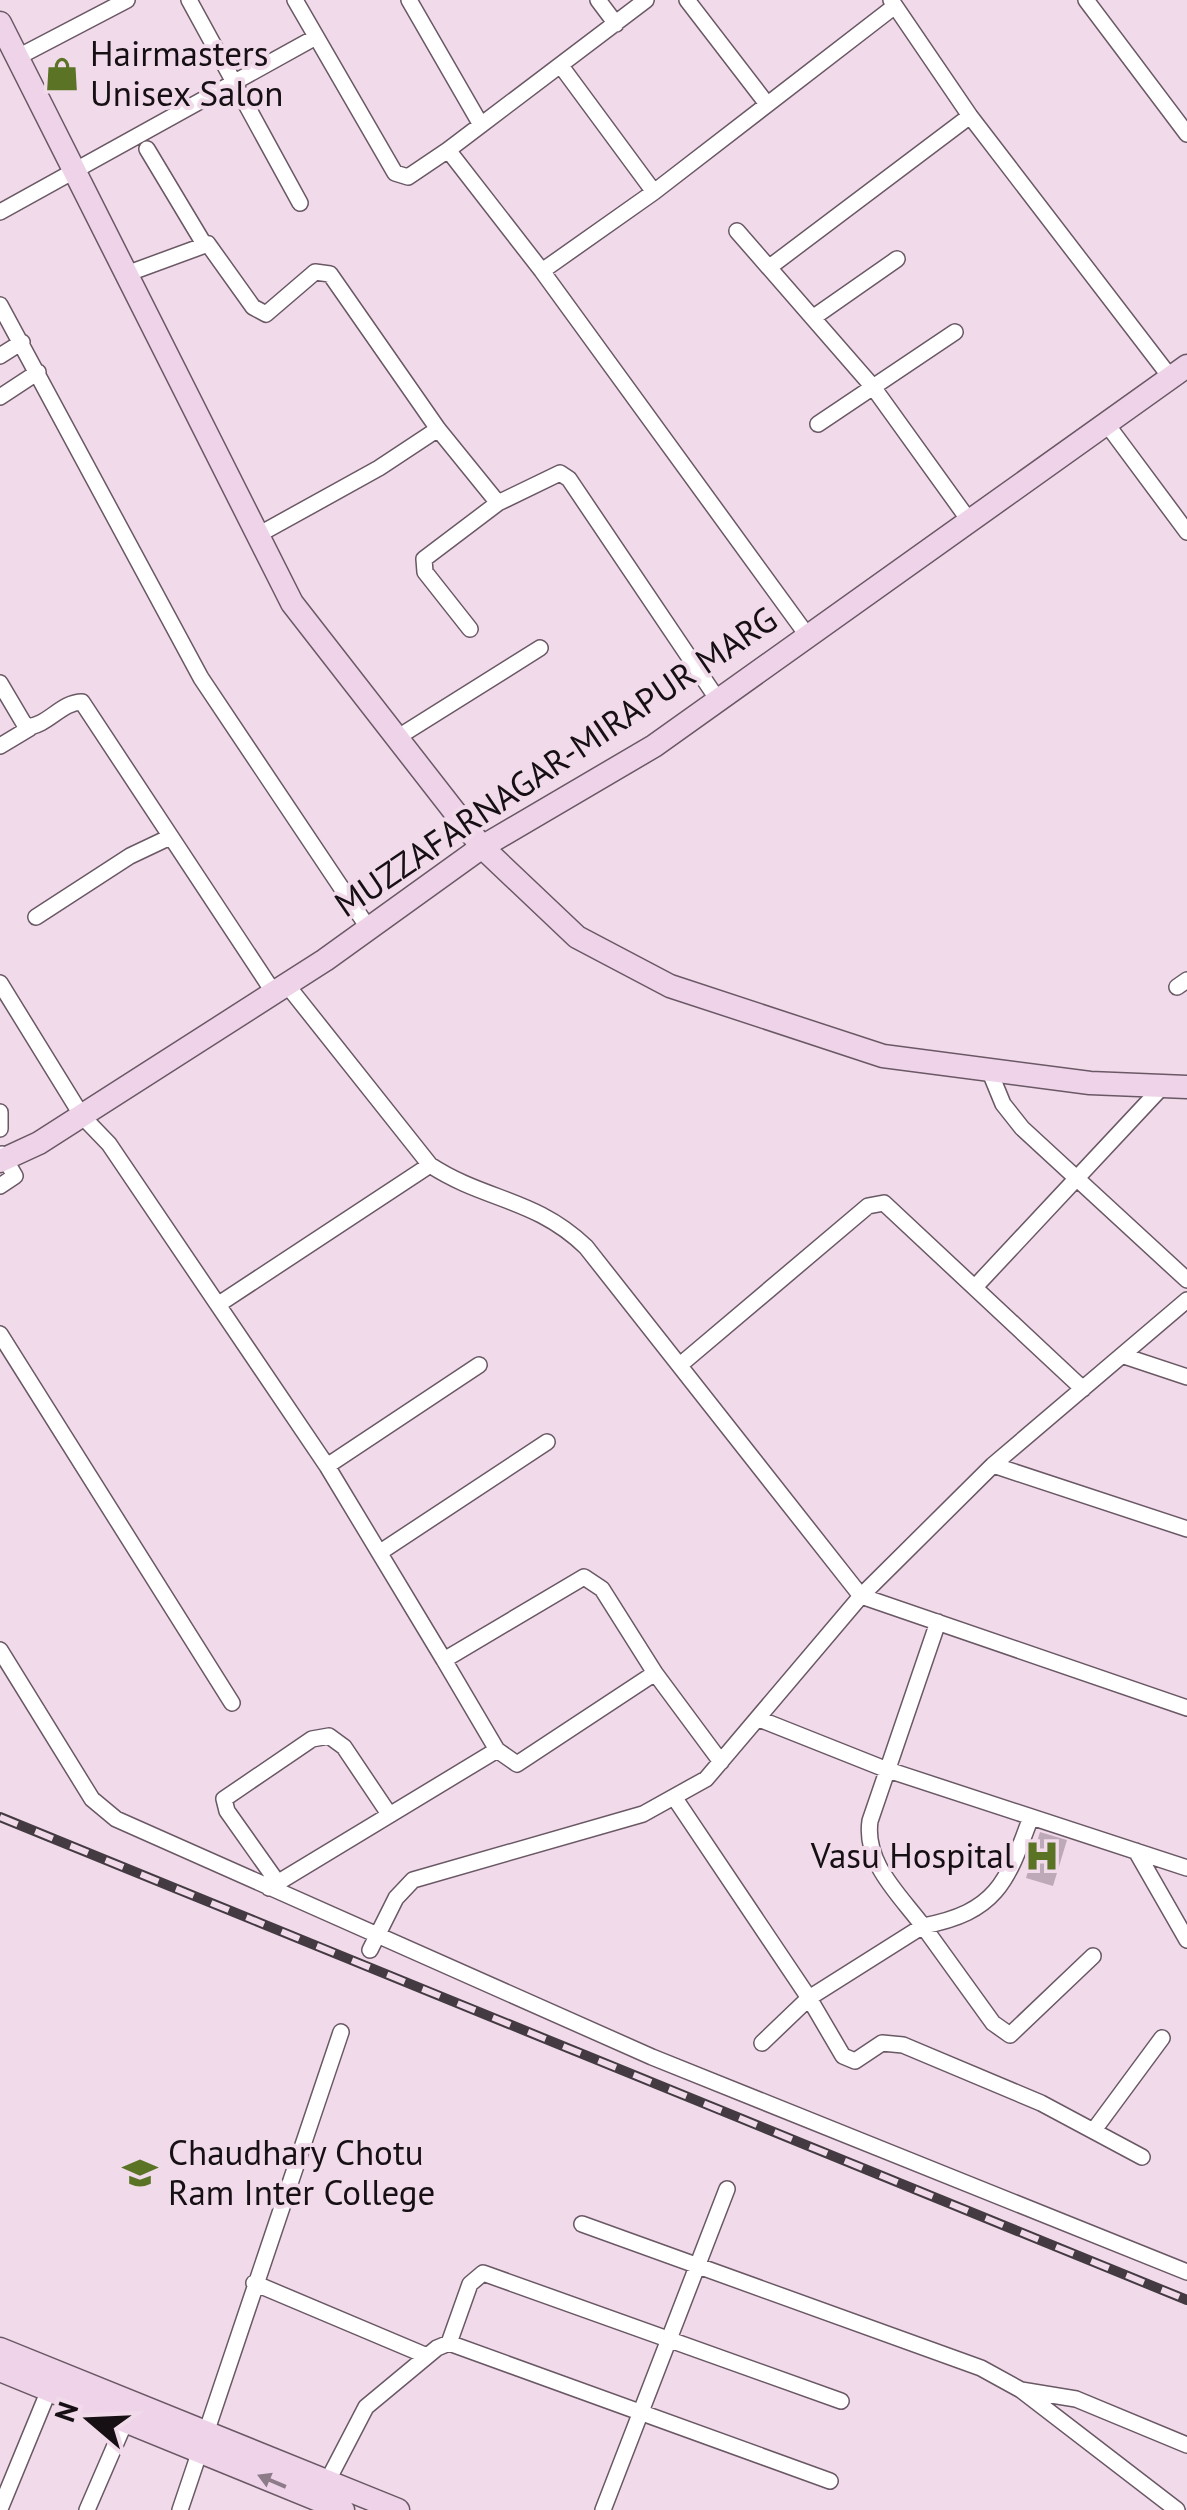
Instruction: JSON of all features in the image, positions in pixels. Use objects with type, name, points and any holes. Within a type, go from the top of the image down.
[{"type":"main road","points":[[0,22],[10,54],[129,273],[292,603],[394,739],[482,847],[577,936],[670,986],[882,1056],[1090,1083],[1187,1087]]},
{"type":"main road","name":"MUZZAFARNAGAR-MIRAPUR MARG","points":[[1,1157],[82,1116],[280,989],[482,847],[654,746],[1179,372]]},
{"type":"main road","points":[[0,2349],[128,2414]]},
{"type":"main road","points":[[0,2370],[398,2510]]},
{"type":"main road","points":[[203,2442],[344,2510]]},
{"type":"street","points":[[10,54],[127,0]]},
{"type":"street","points":[[189,0],[300,202]]},
{"type":"street","points":[[295,0],[399,176],[412,175],[448,150],[646,0]]},
{"type":"street","points":[[409,0],[481,124]]},
{"type":"street","points":[[598,0],[616,24]]},
{"type":"street","points":[[687,0],[767,104]]},
{"type":"street","points":[[1086,0],[1187,134]]},
{"type":"street","points":[[542,271],[654,192],[893,3],[970,116],[1179,372]]},
{"type":"street","points":[[0,212],[236,85],[316,36]]},
{"type":"street","points":[[562,66],[654,192]]},
{"type":"street","points":[[771,266],[970,116]]},
{"type":"street","points":[[147,149],[186,208],[204,244],[212,248],[260,313],[271,310],[315,272],[330,274],[438,428],[498,503]]},
{"type":"street","points":[[448,150],[542,271],[807,634]]},
{"type":"street","points":[[737,230],[872,387],[968,520]]},
{"type":"street","points":[[129,273],[204,244]]},
{"type":"street","points":[[814,317],[898,259]]},
{"type":"street","points":[[0,306],[201,678],[369,928]]},
{"type":"street","points":[[818,424],[955,332]]},
{"type":"street","points":[[0,356],[22,342]]},
{"type":"street","points":[[0,397],[38,372]]},
{"type":"street","points":[[1106,423],[1187,532]]},
{"type":"street","points":[[258,535],[378,468],[438,428]]},
{"type":"street","points":[[470,629],[426,572],[424,558],[498,503],[552,474],[569,479],[718,700]]},
{"type":"street","points":[[394,739],[540,648]]},
{"type":"street","points":[[0,682],[24,725],[30,728]]},
{"type":"street","points":[[0,746],[74,702],[82,702],[168,838],[280,989],[430,1165],[454,1180],[532,1207],[566,1228],[680,1365],[861,1596],[1187,1708]]},
{"type":"street","points":[[36,918],[130,856],[168,838]]},
{"type":"street","points":[[0,983],[82,1116],[109,1144],[327,1466],[382,1551],[497,1750],[511,1764],[521,1762],[655,1673]]},
{"type":"street","points":[[989,1070],[1011,1116],[1187,1280]]},
{"type":"street","points":[[976,1286],[1163,1086]]},
{"type":"street","points":[[0,1112],[0,1130]]},
{"type":"street","points":[[0,1186],[16,1176],[1,1157]]},
{"type":"street","points":[[219,1304],[430,1165]]},
{"type":"street","points":[[680,1365],[852,1219],[878,1203],[889,1206],[1083,1389]]},
{"type":"street","points":[[372,1943],[396,1898],[420,1876],[597,1829],[676,1800],[721,1762],[861,1596],[993,1465],[1187,1300]]},
{"type":"street","points":[[0,1334],[97,1482],[232,1703]]},
{"type":"street","points":[[1124,1356],[1187,1377]]},
{"type":"street","points":[[327,1466],[479,1364]]},
{"type":"street","points":[[382,1551],[546,1442]]},
{"type":"street","points":[[993,1465],[1187,1529]]},
{"type":"street","points":[[444,1660],[584,1577],[602,1589],[655,1673],[721,1762]]},
{"type":"street","points":[[938,1622],[885,1769],[870,1822],[868,1849],[993,2023],[1010,2035],[1093,1956]]},
{"type":"street","points":[[0,1650],[102,1808],[116,1819],[273,1886],[372,1943],[1187,2272]]},
{"type":"street","points":[[760,1719],[885,1769],[1187,1868]]},
{"type":"street","points":[[273,1886],[227,1812],[224,1799],[312,1739],[329,1736],[344,1747],[389,1814]]},
{"type":"street","points":[[273,1886],[497,1750]]},
{"type":"street","points":[[676,1800],[810,1998],[846,2059],[855,2061],[882,2043],[896,2043],[1041,2102],[1142,2157]]},
{"type":"street","points":[[762,2043],[810,1998],[923,1926],[964,1915],[992,1897],[1011,1871],[1031,1817]]},
{"type":"street","points":[[1136,1851],[1187,1940]]},
{"type":"street","points":[[180,2510],[341,2032]]},
{"type":"street","points":[[1094,2130],[1162,2038]]},
{"type":"street","points":[[603,2510],[701,2266],[727,2189]]},
{"type":"street","points":[[582,2224],[981,2368],[1021,2390],[1177,2510]]},
{"type":"street","points":[[326,2482],[355,2422],[403,2375],[449,2344],[470,2284],[480,2273],[841,2402]]},
{"type":"street","points":[[254,2282],[427,2356]]},
{"type":"street","points":[[396,2341],[403,2375]]},
{"type":"street","points":[[449,2344],[830,2481]]},
{"type":"street","points":[[0,2508],[49,2390]]},
{"type":"street","points":[[1021,2390],[1076,2399],[1187,2445]]},
{"type":"street","points":[[87,2510],[128,2414]]},
{"type":"building","points":[[1040,1832],[1067,1840],[1053,1886],[1026,1878]]},
{"type":"railway","points":[[0,1817],[1187,2300]]},
{"type":"place","name":"Hairmasters Unisex Salon","points":[[62,74]]},
{"type":"place","name":"Vasu Hospital","points":[[1042,1856]]},
{"type":"place","name":"Chaudhary Chotu Ram Inter College","points":[[140,2173]]}]
